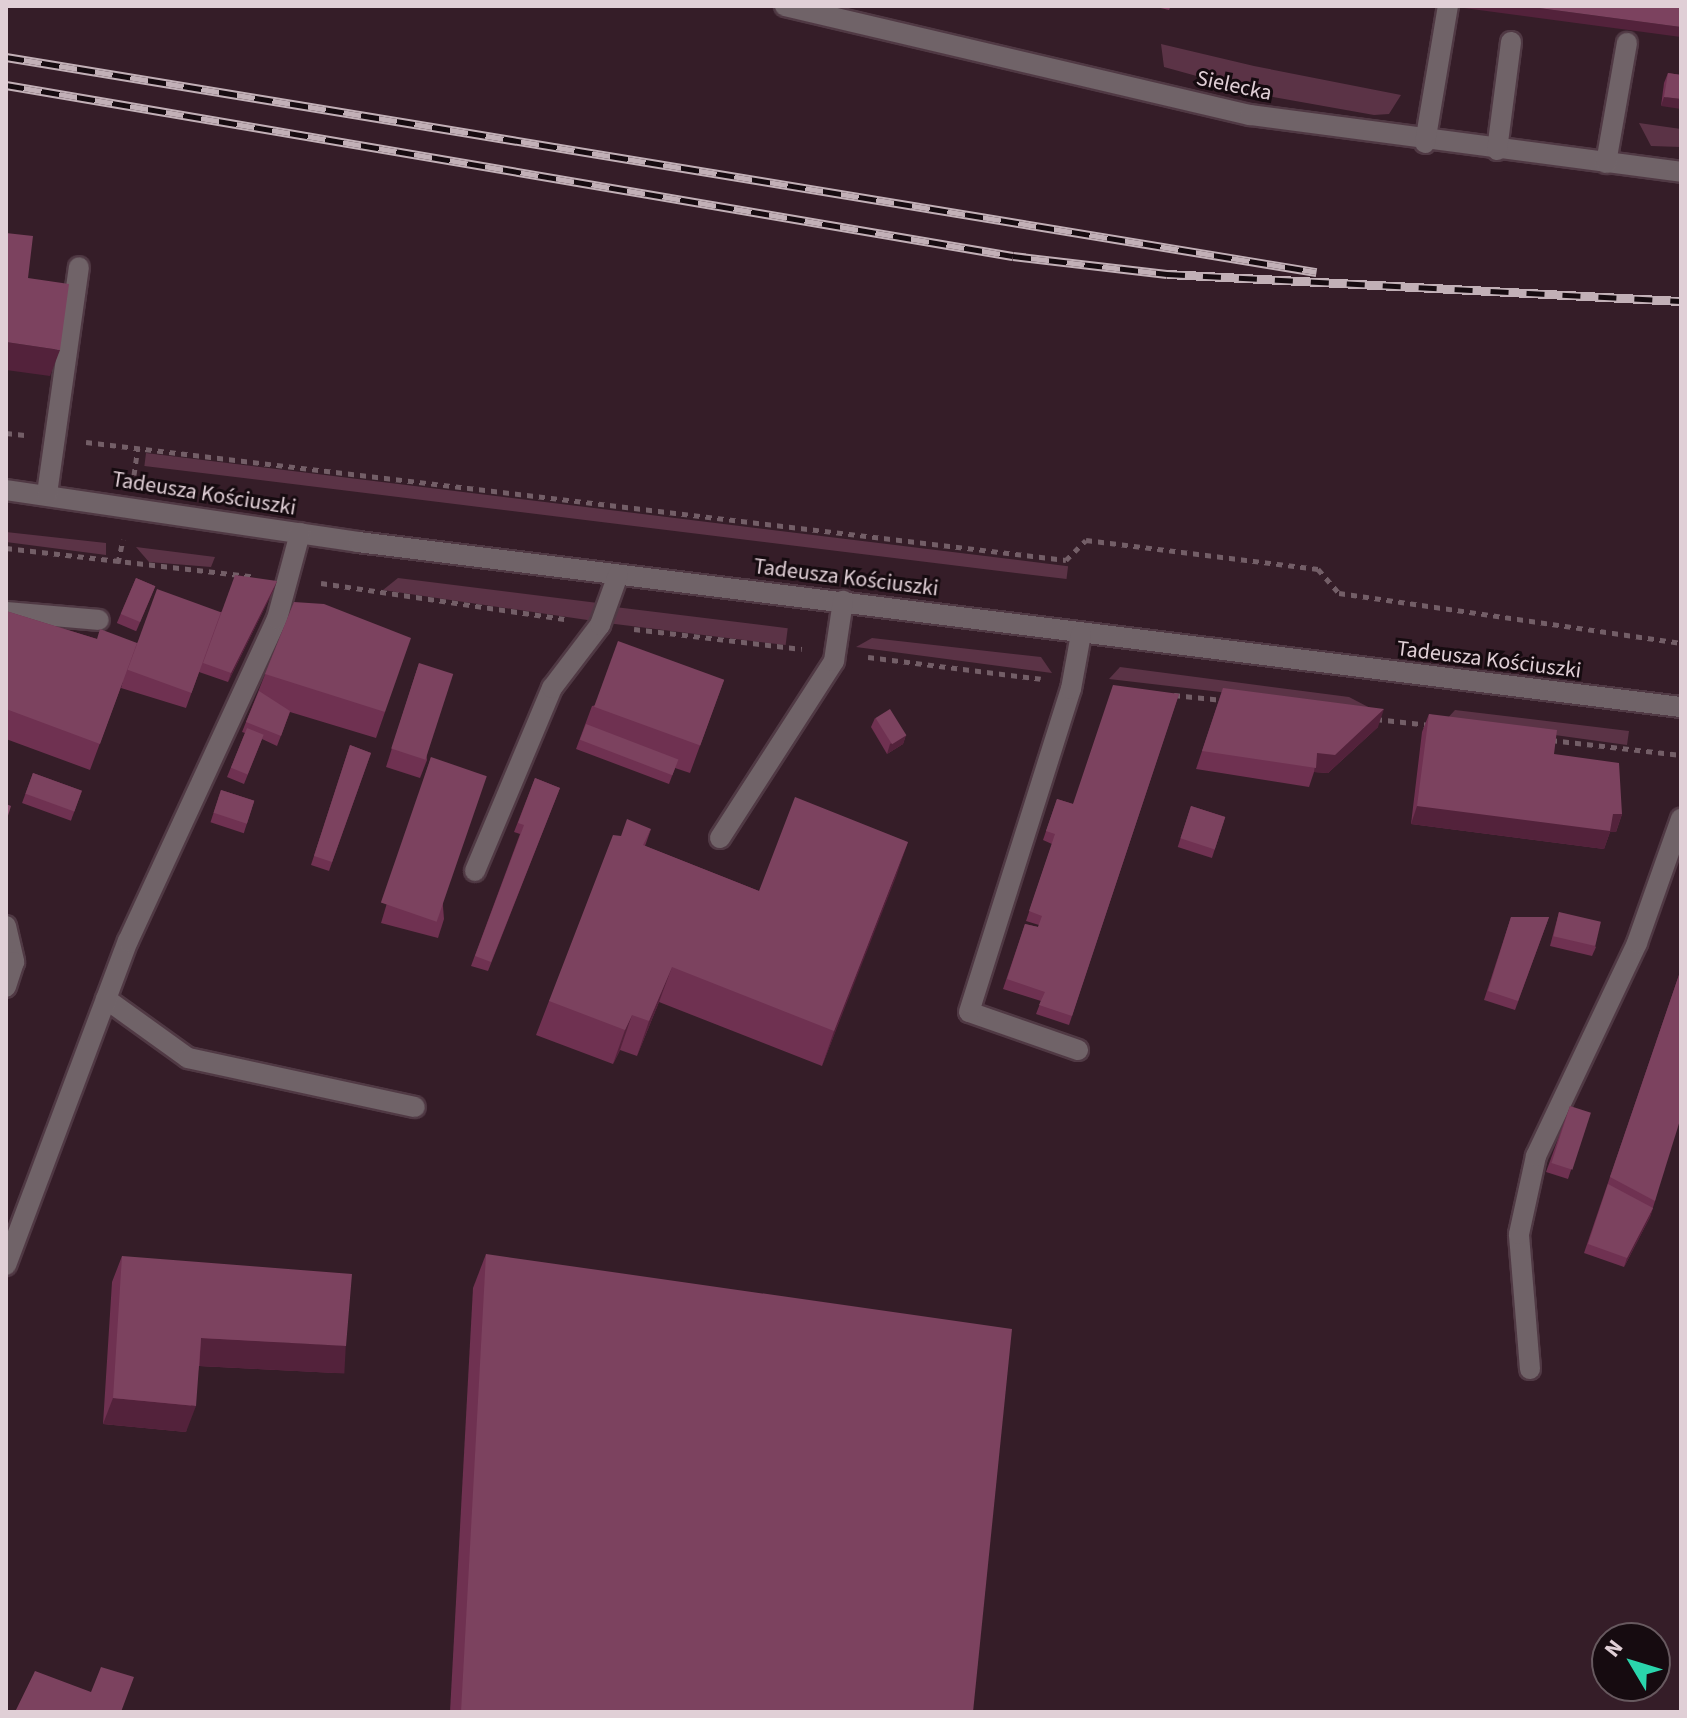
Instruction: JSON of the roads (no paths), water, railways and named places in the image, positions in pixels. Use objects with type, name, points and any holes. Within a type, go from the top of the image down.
[{"type":"street","name":"Sielecka","points":[[785,6],[1250,115],[1425,143],[1681,172]]},
{"type":"street","points":[[1425,143],[1448,6]]},
{"type":"street","points":[[1497,150],[1511,42]]},
{"type":"street","points":[[1606,163],[1627,43]]},
{"type":"street","points":[[47,494],[79,267]]},
{"type":"street","name":"Tadeusza Kościuszki","points":[[6,490],[618,575],[1681,707]]},
{"type":"street","points":[[6,1265],[106,999],[277,619],[300,533]]},
{"type":"street","points":[[475,871],[552,688],[600,625],[618,575]]},
{"type":"street","points":[[720,838],[834,661],[843,601]]},
{"type":"street","points":[[6,612],[99,620]]},
{"type":"street","points":[[1078,1050],[969,1012],[1071,689],[1081,634]]},
{"type":"street","points":[[1530,1369],[1519,1234],[1536,1156],[1566,1079],[1637,943],[1681,819]]},
{"type":"street","points":[[6,926],[14,962],[6,987]]},
{"type":"street","points":[[106,999],[188,1058],[415,1107]]},
{"type":"railway","points":[[6,57],[1316,272]]},
{"type":"railway","points":[[6,85],[1013,256],[1167,274],[1681,301]]}]
